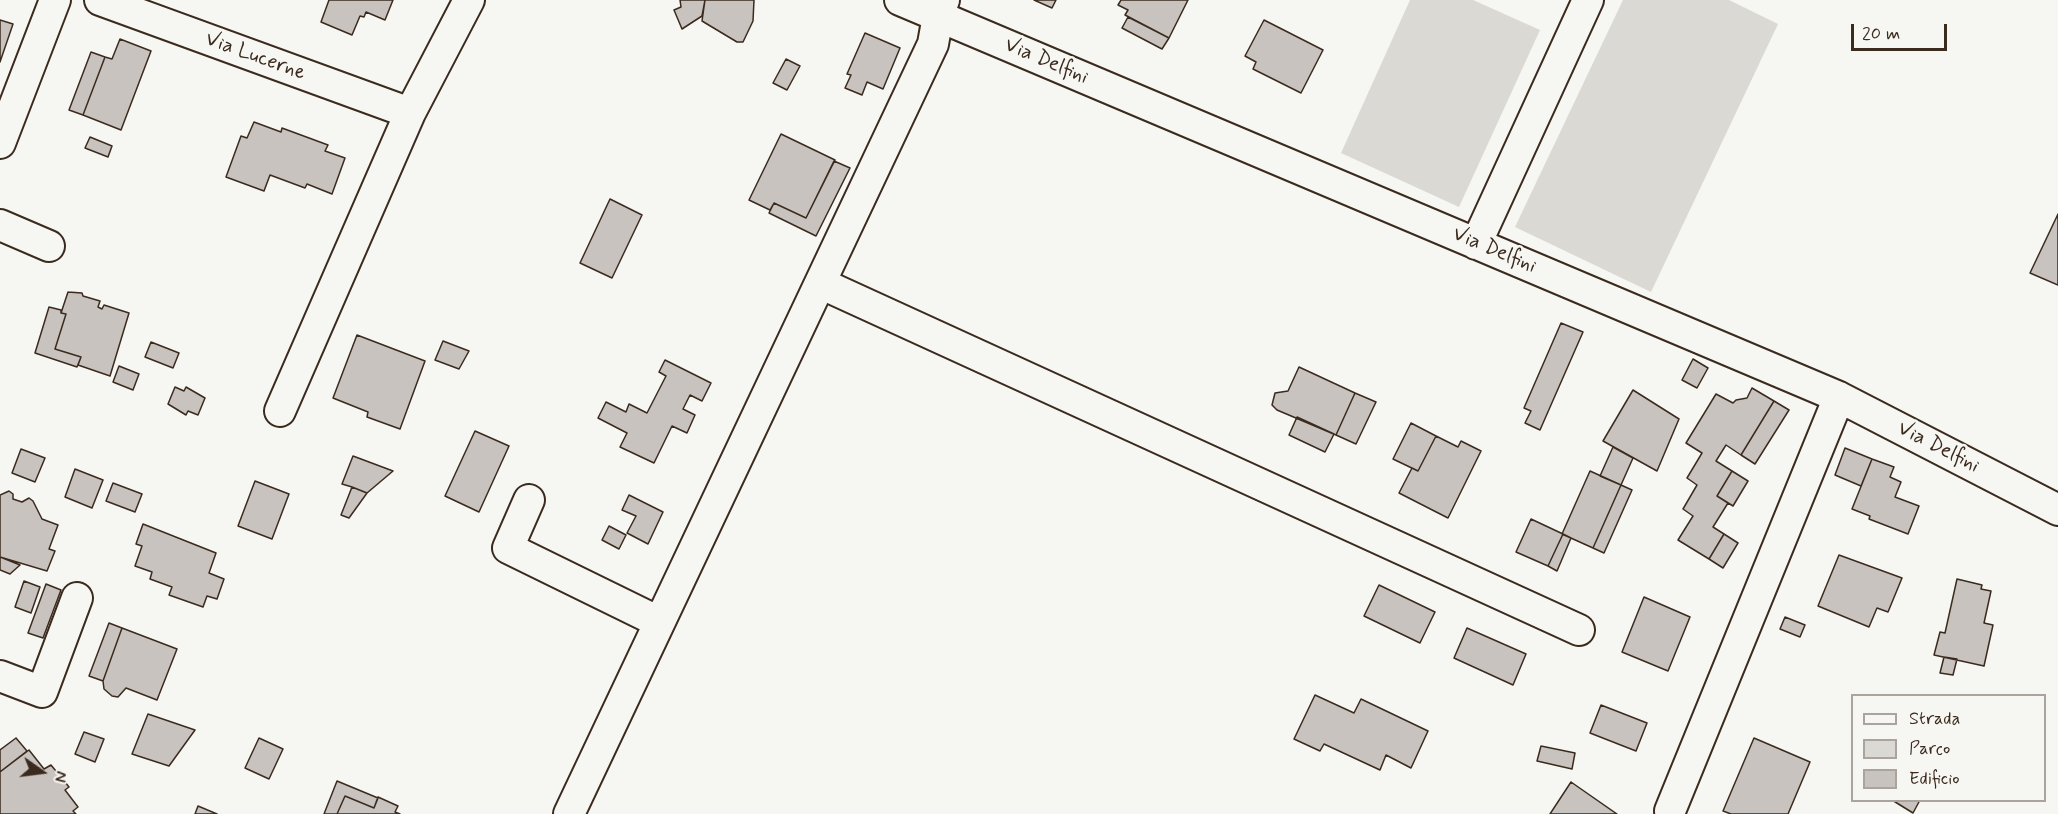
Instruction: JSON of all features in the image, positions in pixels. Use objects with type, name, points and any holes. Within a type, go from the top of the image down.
[{"type":"street","points":[[0,143],[56,0]]},
{"type":"street","name":"Via Lucerne","points":[[100,0],[410,113]]},
{"type":"street","points":[[280,411],[410,113],[469,0]]},
{"type":"street","name":"Via Delfini","points":[[900,0],[941,8],[1476,243],[1839,397],[2058,510]]},
{"type":"street","points":[[1476,243],[1588,0]]},
{"type":"street","points":[[569,814],[933,44],[941,8]]},
{"type":"street","points":[[0,225],[50,246]]},
{"type":"street","points":[[820,283],[1580,630]]},
{"type":"street","points":[[1670,811],[1839,397]]},
{"type":"street","points":[[529,500],[508,548],[659,622]]},
{"type":"street","points":[[0,676],[42,692],[77,598]]},
{"type":"green space","points":[[1410,0],[1473,0],[1540,30],[1459,207],[1341,153]]},
{"type":"green space","points":[[1623,0],[1729,0],[1778,24],[1651,292],[1515,227]]},
{"type":"building","points":[[329,0],[393,0],[385,20],[366,12],[364,17],[360,16],[352,35],[321,22]]},
{"type":"building","points":[[680,0],[705,0],[702,16],[682,29],[674,10],[681,7]]},
{"type":"building","points":[[705,0],[754,0],[753,21],[743,42],[737,42],[702,21]]},
{"type":"building","points":[[1034,0],[1056,0],[1052,8]]},
{"type":"building","points":[[1121,0],[1188,0],[1169,38],[1125,15],[1128,10],[1118,5]]},
{"type":"building","points":[[1128,17],[1169,38],[1162,49],[1122,28]]},
{"type":"building","points":[[0,20],[13,24],[0,62]]},
{"type":"building","points":[[1264,20],[1323,50],[1301,93],[1253,69],[1256,62],[1245,56]]},
{"type":"building","points":[[865,33],[900,48],[883,89],[867,82],[862,95],[845,88],[851,75],[847,74]]},
{"type":"building","points":[[120,39],[151,51],[121,130],[83,115],[105,57],[112,59]]},
{"type":"building","points":[[91,52],[105,57],[83,115],[69,110]]},
{"type":"building","points":[[786,59],[800,66],[787,90],[773,83]]},
{"type":"building","points":[[254,122],[281,132],[282,128],[328,145],[325,151],[345,158],[332,194],[307,184],[305,188],[270,175],[264,191],[226,177],[241,136],[247,138]]},
{"type":"building","points":[[781,134],[835,160],[806,218],[774,203],[770,210],[749,200]]},
{"type":"building","points":[[90,137],[112,146],[108,157],[85,148]]},
{"type":"building","points":[[834,161],[850,168],[816,236],[769,213],[774,203],[806,218]]},
{"type":"building","points":[[610,199],[642,215],[612,278],[580,263]]},
{"type":"building","points":[[2058,214],[2058,285],[2030,273]]},
{"type":"building","points":[[68,292],[82,293],[83,296],[100,301],[98,307],[102,309],[104,305],[129,313],[110,376],[78,365],[81,357],[55,349],[66,314],[61,313]]},
{"type":"building","points":[[49,307],[66,314],[55,349],[81,357],[77,367],[35,353]]},
{"type":"building","points":[[1561,323],[1583,332],[1540,430],[1525,423],[1531,411],[1524,408]]},
{"type":"building","points":[[357,335],[425,361],[400,429],[367,417],[368,412],[333,398]]},
{"type":"building","points":[[443,341],[469,351],[459,369],[435,360]]},
{"type":"building","points":[[151,342],[179,353],[173,368],[145,357]]},
{"type":"building","points":[[1693,359],[1708,368],[1697,388],[1682,380]]},
{"type":"building","points":[[665,360],[711,383],[702,401],[690,395],[683,409],[695,415],[687,433],[672,426],[654,463],[620,447],[627,433],[598,418],[606,402],[626,412],[629,404],[647,413],[666,376],[659,372]]},
{"type":"building","points":[[119,366],[139,374],[133,390],[113,382]]},
{"type":"building","points":[[1299,367],[1355,393],[1336,435],[1277,410],[1272,405],[1275,393],[1288,391]]},
{"type":"building","points":[[175,387],[184,391],[186,387],[205,398],[198,415],[188,411],[186,415],[168,404]]},
{"type":"building","points":[[1752,388],[1774,401],[1741,455],[1726,445],[1716,461],[1732,471],[1717,496],[1728,503],[1713,527],[1724,534],[1709,559],[1678,540],[1693,516],[1683,509],[1697,485],[1687,478],[1702,453],[1686,443],[1716,394],[1733,403],[1736,400],[1747,398]]},
{"type":"building","points":[[1633,390],[1679,419],[1657,471],[1603,441]]},
{"type":"building","points":[[1355,393],[1376,402],[1356,444],[1336,435]]},
{"type":"building","points":[[1774,401],[1789,410],[1755,464],[1741,455]]},
{"type":"building","points":[[1297,417],[1334,434],[1325,452],[1289,435]]},
{"type":"building","points":[[1411,423],[1436,436],[1418,471],[1393,459]]},
{"type":"building","points":[[475,431],[509,446],[479,512],[445,496]]},
{"type":"building","points":[[1436,436],[1458,447],[1461,441],[1481,451],[1448,518],[1399,493],[1412,468],[1418,471]]},
{"type":"building","points":[[1613,447],[1633,458],[1621,485],[1600,476]]},
{"type":"building","points":[[1845,448],[1872,459],[1861,486],[1835,475]]},
{"type":"building","points":[[21,449],[45,458],[35,482],[12,473]]},
{"type":"building","points":[[353,456],[393,471],[367,493],[342,484]]},
{"type":"building","points":[[1872,459],[1894,467],[1890,477],[1901,482],[1895,497],[1919,506],[1908,534],[1869,519],[1870,516],[1852,509]]},
{"type":"building","points":[[75,469],[103,480],[92,508],[65,497]]},
{"type":"building","points":[[1590,471],[1621,485],[1593,548],[1562,534]]},
{"type":"building","points":[[1732,471],[1748,481],[1733,506],[1717,496]]},
{"type":"building","points":[[255,481],[289,494],[272,539],[238,526]]},
{"type":"building","points":[[113,483],[142,494],[135,512],[106,501]]},
{"type":"building","points":[[1621,485],[1632,490],[1604,553],[1593,548]]},
{"type":"building","points":[[352,487],[367,493],[349,518],[341,515]]},
{"type":"building","points":[[9,491],[13,494],[13,499],[22,502],[29,498],[33,501],[42,519],[58,525],[49,549],[55,551],[47,571],[0,557],[0,495]]},
{"type":"building","points":[[629,495],[663,512],[648,544],[627,533],[636,516],[622,510]]},
{"type":"building","points":[[1531,519],[1563,534],[1548,566],[1516,552]]},
{"type":"building","points":[[143,524],[216,553],[209,573],[224,579],[217,599],[207,596],[203,607],[169,595],[172,587],[150,579],[152,572],[135,566],[142,546],[136,544]]},
{"type":"building","points":[[609,526],[626,535],[619,549],[602,540]]},
{"type":"building","points":[[1563,534],[1571,538],[1557,571],[1548,566]]},
{"type":"building","points":[[1724,534],[1738,543],[1723,568],[1709,559]]},
{"type":"building","points":[[1839,555],[1902,578],[1888,612],[1877,608],[1869,627],[1818,606]]},
{"type":"building","points":[[0,557],[20,565],[10,574],[0,570]]},
{"type":"building","points":[[1957,579],[1982,585],[1981,589],[1991,591],[1984,623],[1993,625],[1984,666],[1934,655],[1940,632],[1945,633]]},
{"type":"building","points":[[24,581],[40,587],[31,613],[15,607]]},
{"type":"building","points":[[46,584],[61,590],[43,638],[28,633]]},
{"type":"building","points":[[1379,585],[1435,612],[1420,643],[1364,616]]},
{"type":"building","points":[[1644,597],[1690,617],[1668,671],[1622,652]]},
{"type":"building","points":[[1785,617],[1805,625],[1800,637],[1780,629]]},
{"type":"building","points":[[109,623],[122,628],[103,681],[89,676]]},
{"type":"building","points":[[122,628],[177,649],[157,700],[126,688],[118,697],[112,696],[104,689],[103,681]]},
{"type":"building","points":[[1467,628],[1526,654],[1513,685],[1454,658]]},
{"type":"building","points":[[1944,657],[1957,659],[1953,675],[1940,673]]},
{"type":"building","points":[[1315,695],[1354,713],[1361,699],[1428,731],[1411,768],[1386,755],[1380,770],[1324,744],[1320,751],[1294,739]]},
{"type":"building","points":[[1601,705],[1647,723],[1636,751],[1590,733]]},
{"type":"building","points":[[148,714],[195,730],[169,766],[132,754]]},
{"type":"building","points":[[84,732],[104,739],[95,762],[75,754]]},
{"type":"building","points":[[16,738],[27,751],[0,772],[0,750]]},
{"type":"building","points":[[259,738],[283,749],[269,779],[245,768]]},
{"type":"building","points":[[1754,738],[1810,762],[1788,814],[1731,814],[1723,811]]},
{"type":"building","points":[[1541,746],[1575,753],[1572,769],[1537,761]]},
{"type":"building","points":[[29,750],[44,769],[51,765],[69,787],[65,790],[78,807],[73,811],[76,814],[0,814],[0,772]]},
{"type":"building","points":[[337,781],[378,798],[374,808],[345,796],[337,814],[324,814]]},
{"type":"building","points":[[1571,782],[1617,814],[1550,814]]},
{"type":"building","points":[[345,796],[374,808],[378,797],[398,806],[395,812],[400,814],[337,814]]},
{"type":"building","points":[[1895,802],[1919,802],[1913,813]]},
{"type":"building","points":[[198,806],[217,814],[195,814]]}]
